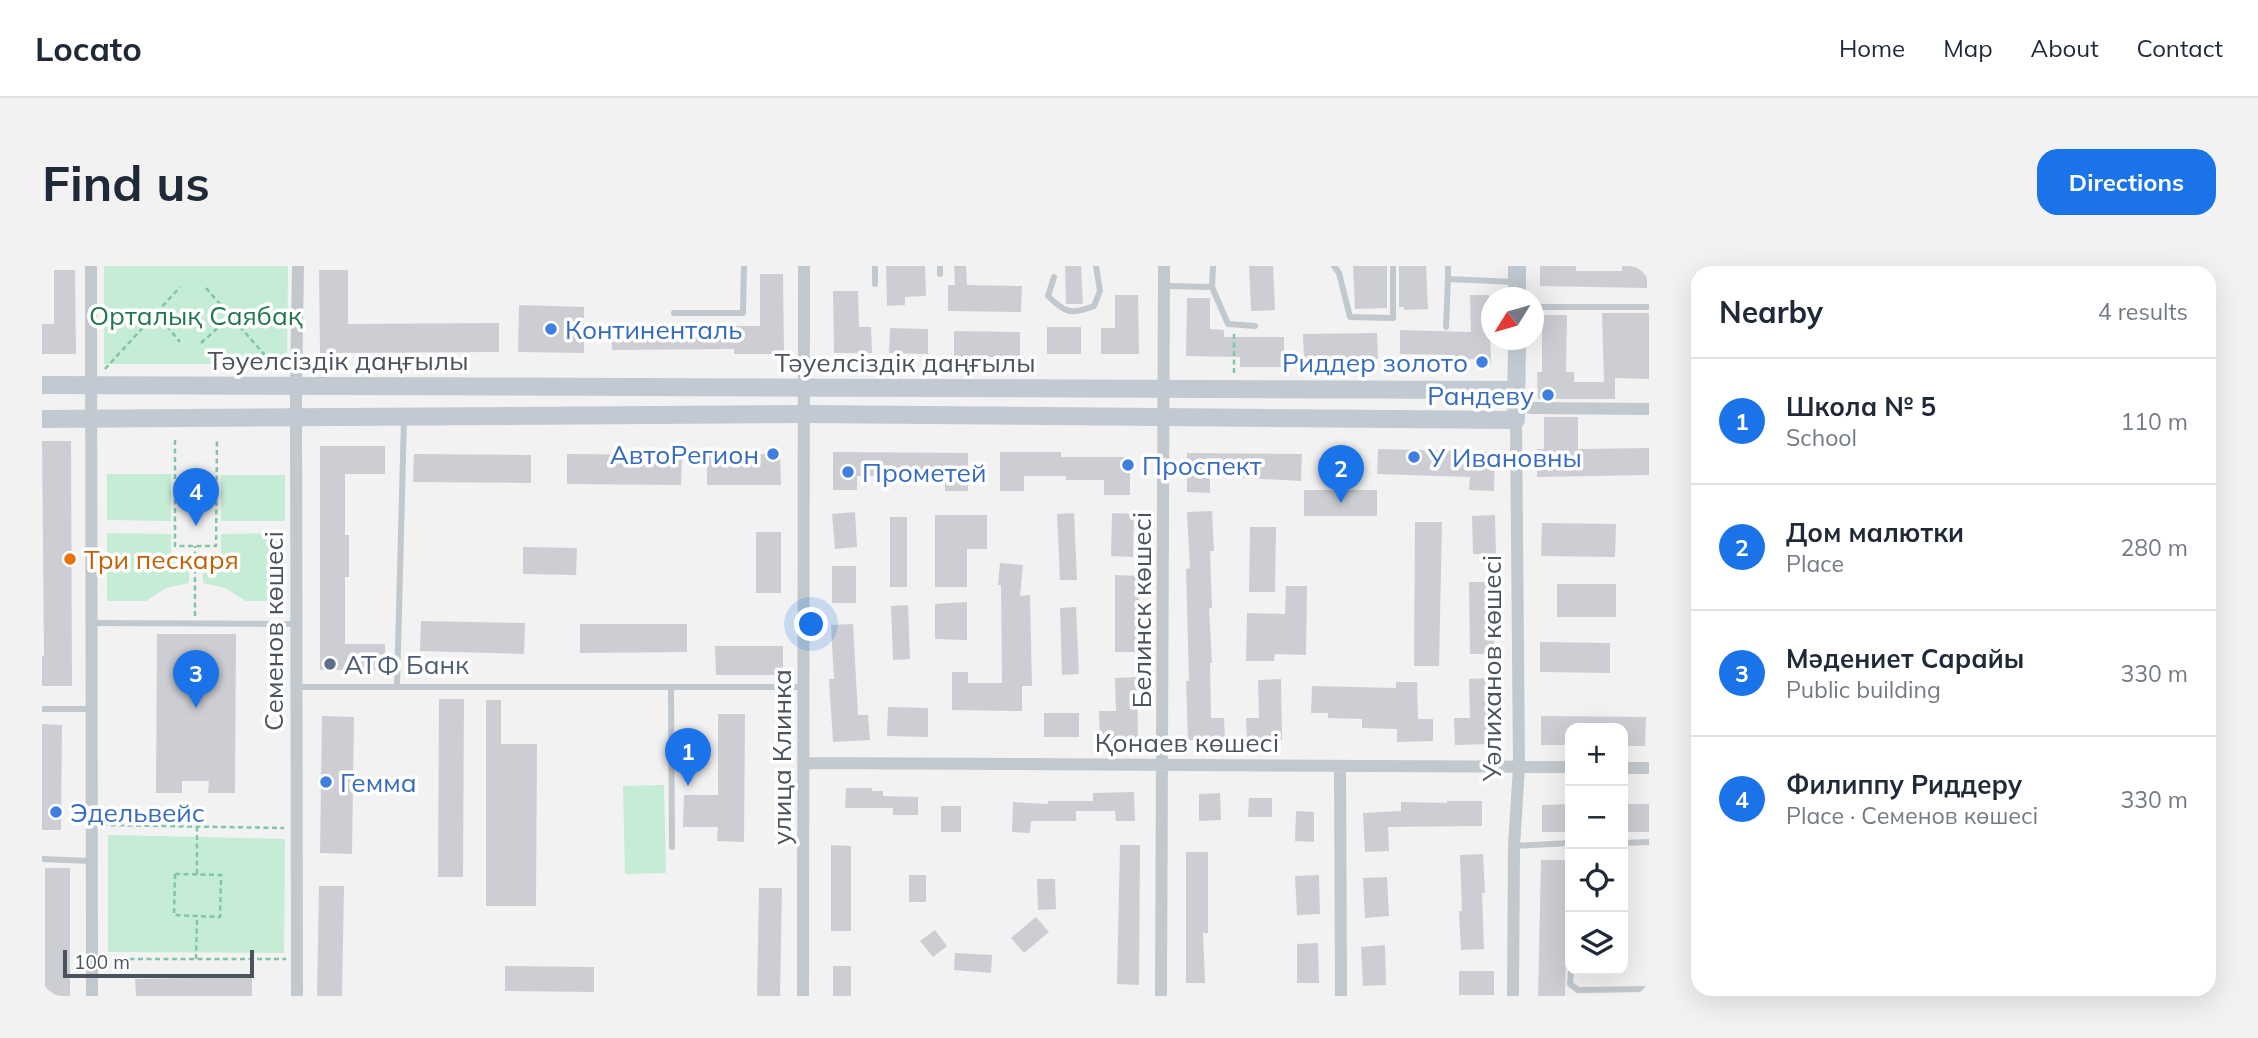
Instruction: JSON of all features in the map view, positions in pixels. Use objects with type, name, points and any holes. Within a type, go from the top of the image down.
[{"type":"street","points":[[90,266],[92,996]]},
{"type":"street","name":"Семенов көшесі","points":[[297,996],[298,266]]},
{"type":"street","name":"улица Клинка","points":[[803,996],[804,266]]},
{"type":"street","name":"Белинск көшесі","points":[[1161,996],[1164,266]]},
{"type":"street","name":"Уәлиханов көшесі","points":[[1514,996],[1514,846],[1519,767],[1523,414],[1516,390],[1517,350]]},
{"type":"street","name":"Тәуелсіздік даңғылы","points":[[42,385],[1516,390]]},
{"type":"street","points":[[1523,414],[1649,409]]},
{"type":"street","name":"Тәуелсіздік даңғылы","points":[[42,419],[804,414],[1523,414]]},
{"type":"street","name":"Қонаев көшесі","points":[[804,763],[1565,767]]},
{"type":"street","points":[[1340,766],[1340,996]]},
{"type":"street","points":[[1628,768],[1649,768]]},
{"type":"lane","points":[[674,313],[743,313],[744,266]]},
{"type":"lane","points":[[874,266],[875,284]]},
{"type":"lane","points":[[940,266],[940,275]]},
{"type":"lane","points":[[1054,277],[1048,296],[1061,309],[1077,313],[1094,306],[1100,291],[1096,266]]},
{"type":"lane","points":[[1213,266],[1212,287],[1228,324],[1255,326]]},
{"type":"lane","points":[[1334,266],[1339,273],[1350,317],[1393,318],[1393,266]]},
{"type":"lane","points":[[1446,327],[1448,266]]},
{"type":"lane","points":[[1448,279],[1517,282]]},
{"type":"lane","points":[[1164,286],[1212,287]]},
{"type":"lane","points":[[1544,307],[1649,307]]},
{"type":"lane","points":[[397,687],[404,417]]},
{"type":"lane","points":[[91,624],[296,624]]},
{"type":"lane","points":[[296,687],[804,687]]},
{"type":"lane","points":[[671,687],[671,847]]},
{"type":"lane","points":[[42,709],[92,709]]},
{"type":"lane","points":[[1628,843],[1649,842]]},
{"type":"lane","points":[[1514,846],[1565,844]]},
{"type":"lane","points":[[42,859],[92,861]]},
{"type":"lane","points":[[1571,975],[1570,984],[1578,990],[1649,989]]},
{"type":"path","points":[[105,369],[180,287]]},
{"type":"path","points":[[206,288],[278,370]]},
{"type":"path","points":[[156,313],[180,342]]},
{"type":"path","points":[[201,343],[231,316]]},
{"type":"path","points":[[1234,324],[1234,373]]},
{"type":"path","points":[[175,440],[175,546],[216,546],[217,440]]},
{"type":"path","points":[[194,624],[195,546]]},
{"type":"path","points":[[92,824],[296,828]]},
{"type":"path","points":[[197,826],[197,874]]},
{"type":"path","points":[[175,874],[221,875],[220,917],[197,916],[174,915],[175,874]]},
{"type":"path","points":[[196,959],[197,916]]},
{"type":"path","points":[[92,960],[296,959]]},
{"type":"green space","name":"Орталық Саябақ","points":[[104,266],[288,266],[287,364],[104,364]]},
{"type":"green space","points":[[107,474],[171,474],[171,521],[107,520]]},
{"type":"green space","points":[[221,475],[285,475],[285,521],[221,521]]},
{"type":"green space","points":[[107,533],[171,534],[171,556],[189,557],[189,583],[166,588],[146,601],[107,601]]},
{"type":"green space","points":[[284,533],[285,601],[246,601],[225,588],[203,583],[202,557],[221,557],[221,534]]},
{"type":"green space","points":[[664,785],[666,873],[625,874],[623,786]]},
{"type":"green space","points":[[108,835],[285,839],[284,953],[108,952]]},
{"type":"building","points":[[886,266],[925,266],[926,296],[905,297],[905,305],[887,306]]},
{"type":"building","points":[[954,266],[966,266],[967,285],[1022,286],[1021,312],[948,311],[948,285],[955,285]]},
{"type":"building","points":[[1065,266],[1081,266],[1083,304],[1066,304]]},
{"type":"building","points":[[1249,266],[1273,266],[1275,310],[1251,311]]},
{"type":"building","points":[[1353,266],[1387,266],[1387,308],[1355,309]]},
{"type":"building","points":[[1399,266],[1426,266],[1428,309],[1404,310],[1404,307],[1399,307]]},
{"type":"building","points":[[1540,266],[1576,266],[1576,271],[1622,271],[1622,266],[1647,266],[1647,288],[1540,286]]},
{"type":"building","points":[[54,270],[75,270],[76,354],[42,354],[42,324],[54,324]]},
{"type":"building","points":[[319,270],[348,270],[348,324],[499,323],[499,352],[320,353]]},
{"type":"building","points":[[760,274],[783,274],[784,354],[734,354],[734,349],[612,350],[611,326],[760,326]]},
{"type":"building","points":[[833,291],[858,291],[859,327],[871,327],[872,353],[834,353]]},
{"type":"building","points":[[1115,295],[1138,295],[1139,354],[1101,354],[1101,328],[1115,328]]},
{"type":"building","points":[[1470,295],[1481,295],[1481,350],[1491,350],[1491,364],[1474,364],[1474,359],[1455,360],[1455,355],[1400,354],[1400,330],[1471,332]]},
{"type":"building","points":[[1187,298],[1210,298],[1210,329],[1224,330],[1224,337],[1284,337],[1284,367],[1240,367],[1240,357],[1186,356]]},
{"type":"building","name":"Континенталь","points":[[519,305],[584,307],[584,353],[518,352]]},
{"type":"building","points":[[1602,313],[1649,313],[1649,379],[1615,378],[1615,399],[1538,399],[1537,372],[1542,372],[1544,315],[1567,315],[1566,372],[1574,372],[1574,382],[1604,382]]},
{"type":"building","points":[[1047,327],[1081,327],[1081,354],[1047,354]]},
{"type":"building","points":[[890,328],[928,329],[928,354],[889,353]]},
{"type":"building","points":[[954,331],[1020,332],[1020,357],[954,357]]},
{"type":"building","points":[[1377,333],[1378,359],[1304,360],[1303,334]]},
{"type":"building","points":[[1544,417],[1578,417],[1578,449],[1649,448],[1649,475],[1537,477],[1537,449],[1544,449]]},
{"type":"building","points":[[42,441],[71,441],[72,686],[42,686]]},
{"type":"building","points":[[320,446],[385,446],[385,474],[345,474],[345,535],[349,535],[349,577],[345,577],[345,644],[385,644],[385,670],[320,670]]},
{"type":"building","points":[[1378,449],[1495,452],[1494,491],[1469,490],[1470,477],[1377,474]]},
{"type":"building","points":[[833,452],[968,453],[968,491],[945,491],[945,478],[908,476],[857,476],[857,490],[833,490]]},
{"type":"building","points":[[1000,452],[1061,452],[1061,457],[1130,457],[1130,495],[1104,495],[1104,480],[1066,480],[1066,476],[1024,476],[1024,491],[1000,491]]},
{"type":"building","points":[[1187,453],[1302,454],[1301,481],[1210,476],[1210,493],[1187,492]]},
{"type":"building","points":[[414,454],[531,455],[531,483],[413,482]]},
{"type":"building","points":[[567,454],[682,455],[681,485],[567,484]]},
{"type":"building","points":[[707,454],[780,454],[781,485],[707,485]]},
{"type":"building","points":[[1304,490],[1377,490],[1377,516],[1304,516]]},
{"type":"building","points":[[1212,511],[1214,551],[1210,551],[1212,608],[1209,608],[1211,718],[1224,718],[1225,740],[1188,740],[1186,569],[1190,568],[1187,512]]},
{"type":"building","points":[[855,512],[857,547],[835,549],[832,514]]},
{"type":"building","points":[[1074,513],[1077,580],[1060,580],[1057,514]]},
{"type":"building","points":[[1112,513],[1134,514],[1133,557],[1111,556]]},
{"type":"building","points":[[935,515],[987,515],[987,549],[967,549],[967,587],[935,587]]},
{"type":"building","points":[[1495,515],[1496,554],[1473,554],[1472,516]]},
{"type":"building","points":[[890,517],[907,517],[907,587],[890,587]]},
{"type":"building","points":[[1415,522],[1442,522],[1439,666],[1414,666]]},
{"type":"building","points":[[1542,523],[1616,524],[1615,557],[1541,556]]},
{"type":"building","points":[[1250,527],[1276,527],[1275,592],[1249,592]]},
{"type":"building","points":[[756,532],[781,532],[781,593],[756,593]]},
{"type":"building","points":[[523,547],[577,548],[576,575],[523,574]]},
{"type":"building","points":[[1000,563],[1023,565],[1020,596],[1030,595],[1032,686],[1022,686],[1022,711],[952,710],[952,672],[968,672],[968,683],[1002,683],[1001,585],[998,585]]},
{"type":"building","points":[[832,566],[856,566],[856,603],[832,603]]},
{"type":"building","points":[[1115,575],[1139,576],[1139,652],[1115,652]]},
{"type":"building","points":[[1469,582],[1494,582],[1494,654],[1470,654]]},
{"type":"building","points":[[1557,584],[1616,584],[1616,617],[1557,617]]},
{"type":"building","points":[[1286,586],[1307,586],[1306,655],[1275,654],[1274,661],[1246,661],[1247,613],[1285,614]]},
{"type":"building","points":[[967,602],[967,640],[935,639],[935,604]]},
{"type":"building","points":[[908,605],[910,659],[893,660],[891,606]]},
{"type":"building","points":[[1076,607],[1079,674],[1062,675],[1060,608]]},
{"type":"building","points":[[421,621],[525,623],[524,654],[420,651]]},
{"type":"building","points":[[580,624],[687,624],[687,652],[580,653]]},
{"type":"building","points":[[853,624],[858,715],[868,715],[870,740],[833,742],[829,679],[834,679],[831,625]]},
{"type":"building","points":[[157,634],[236,634],[235,793],[208,793],[209,781],[182,781],[182,793],[156,793]]},
{"type":"building","points":[[1540,642],[1610,643],[1610,673],[1540,672]]},
{"type":"building","points":[[715,646],[783,646],[783,675],[716,675]]},
{"type":"building","points":[[1137,677],[1138,739],[1100,740],[1099,711],[1116,711],[1115,678]]},
{"type":"building","points":[[1489,678],[1491,744],[1455,745],[1454,718],[1470,718],[1469,679]]},
{"type":"building","points":[[1281,679],[1282,740],[1247,740],[1246,718],[1259,718],[1258,680]]},
{"type":"building","points":[[1396,682],[1417,682],[1418,719],[1433,719],[1433,741],[1397,742],[1397,729],[1362,728],[1362,719],[1328,718],[1328,713],[1311,713],[1312,686],[1396,688]]},
{"type":"building","points":[[439,699],[464,699],[463,877],[438,877]]},
{"type":"building","points":[[486,700],[501,700],[501,744],[537,744],[536,906],[486,906]]},
{"type":"building","points":[[888,707],[928,708],[928,737],[887,736]]},
{"type":"building","points":[[1044,713],[1079,713],[1079,737],[1044,737]]},
{"type":"building","points":[[718,714],[745,714],[744,842],[717,841],[718,827],[683,827],[684,795],[718,795]]},
{"type":"building","points":[[322,716],[354,717],[352,854],[320,853]]},
{"type":"building","points":[[1541,716],[1646,717],[1645,746],[1628,746],[1628,723],[1565,723],[1565,745],[1541,745]]},
{"type":"building","points":[[42,724],[62,725],[61,830],[42,830]]},
{"type":"building","points":[[846,788],[872,788],[872,791],[883,791],[883,796],[918,797],[918,815],[893,815],[893,808],[845,808]]},
{"type":"building","points":[[1134,792],[1135,821],[1116,821],[1115,811],[1076,811],[1076,821],[1031,821],[1030,833],[1012,832],[1013,802],[1048,804],[1048,801],[1093,801],[1093,793]]},
{"type":"building","points":[[1220,793],[1221,820],[1199,821],[1199,794]]},
{"type":"building","points":[[1249,798],[1272,798],[1272,817],[1248,817]]},
{"type":"building","points":[[1482,801],[1482,826],[1388,827],[1389,851],[1365,852],[1363,813],[1401,811],[1401,802]]},
{"type":"building","points":[[1565,804],[1565,832],[1542,832],[1542,805]]},
{"type":"building","points":[[1628,804],[1649,804],[1649,832],[1628,832]]},
{"type":"building","points":[[941,806],[961,806],[961,832],[941,832]]},
{"type":"building","points":[[1296,811],[1314,812],[1314,842],[1295,841]]},
{"type":"building","points":[[831,845],[851,846],[851,931],[831,931]]},
{"type":"building","points":[[1120,845],[1140,845],[1139,985],[1117,984]]},
{"type":"building","points":[[1186,852],[1208,852],[1208,933],[1203,933],[1205,983],[1186,983]]},
{"type":"building","points":[[1483,854],[1484,949],[1461,950],[1460,855]]},
{"type":"building","points":[[1541,860],[1565,860],[1565,996],[1538,996]]},
{"type":"building","points":[[45,868],[70,868],[70,996],[45,996]]},
{"type":"building","points":[[909,875],[926,875],[926,902],[909,902]]},
{"type":"building","points":[[1319,875],[1320,914],[1297,915],[1295,876]]},
{"type":"building","points":[[1387,877],[1389,916],[1365,918],[1363,878]]},
{"type":"building","points":[[1037,879],[1055,879],[1056,909],[1038,910]]},
{"type":"building","points":[[319,886],[344,886],[342,996],[317,996]]},
{"type":"building","points":[[759,888],[782,888],[780,996],[757,996]]},
{"type":"building","points":[[1036,917],[1049,932],[1024,953],[1011,938]]},
{"type":"building","points":[[935,930],[947,946],[933,957],[920,941]]},
{"type":"building","points":[[1318,943],[1319,983],[1297,983],[1297,944]]},
{"type":"building","points":[[1385,945],[1386,985],[1363,986],[1361,947]]},
{"type":"building","points":[[955,953],[992,955],[991,973],[954,970]]},
{"type":"building","points":[[505,966],[594,967],[594,992],[505,991]]},
{"type":"building","points":[[833,966],[851,966],[851,996],[833,996]]},
{"type":"building","points":[[1459,971],[1494,971],[1494,995],[1459,995]]},
{"type":"building","points":[[252,977],[252,996],[136,996],[135,979]]},
{"type":"place","name":"Континенталь","points":[[551,329]]},
{"type":"place","name":"Риддер золото","points":[[1482,362]]},
{"type":"place","name":"Рандеву","points":[[1548,395]]},
{"type":"place","name":"АвтоРегион","points":[[773,454]]},
{"type":"place","name":"У Ивановны","points":[[1414,457]]},
{"type":"place","name":"Проспект","points":[[1128,465]]},
{"type":"place","name":"Прометей","points":[[848,472]]},
{"type":"place","name":"Дом малютки","points":[[1341,503]]},
{"type":"place","name":"Филиппу Риддеру","points":[[196,526]]},
{"type":"place","name":"Три пескаря","points":[[70,559]]},
{"type":"place","name":"АТФ Банк","points":[[330,664]]},
{"type":"place","name":"Мәдениет Сарайы","points":[[196,708]]},
{"type":"place","name":"Гемма","points":[[326,782]]},
{"type":"place","name":"Школа № 5","points":[[688,786]]},
{"type":"place","name":"Эдельвейс","points":[[56,812]]}]
